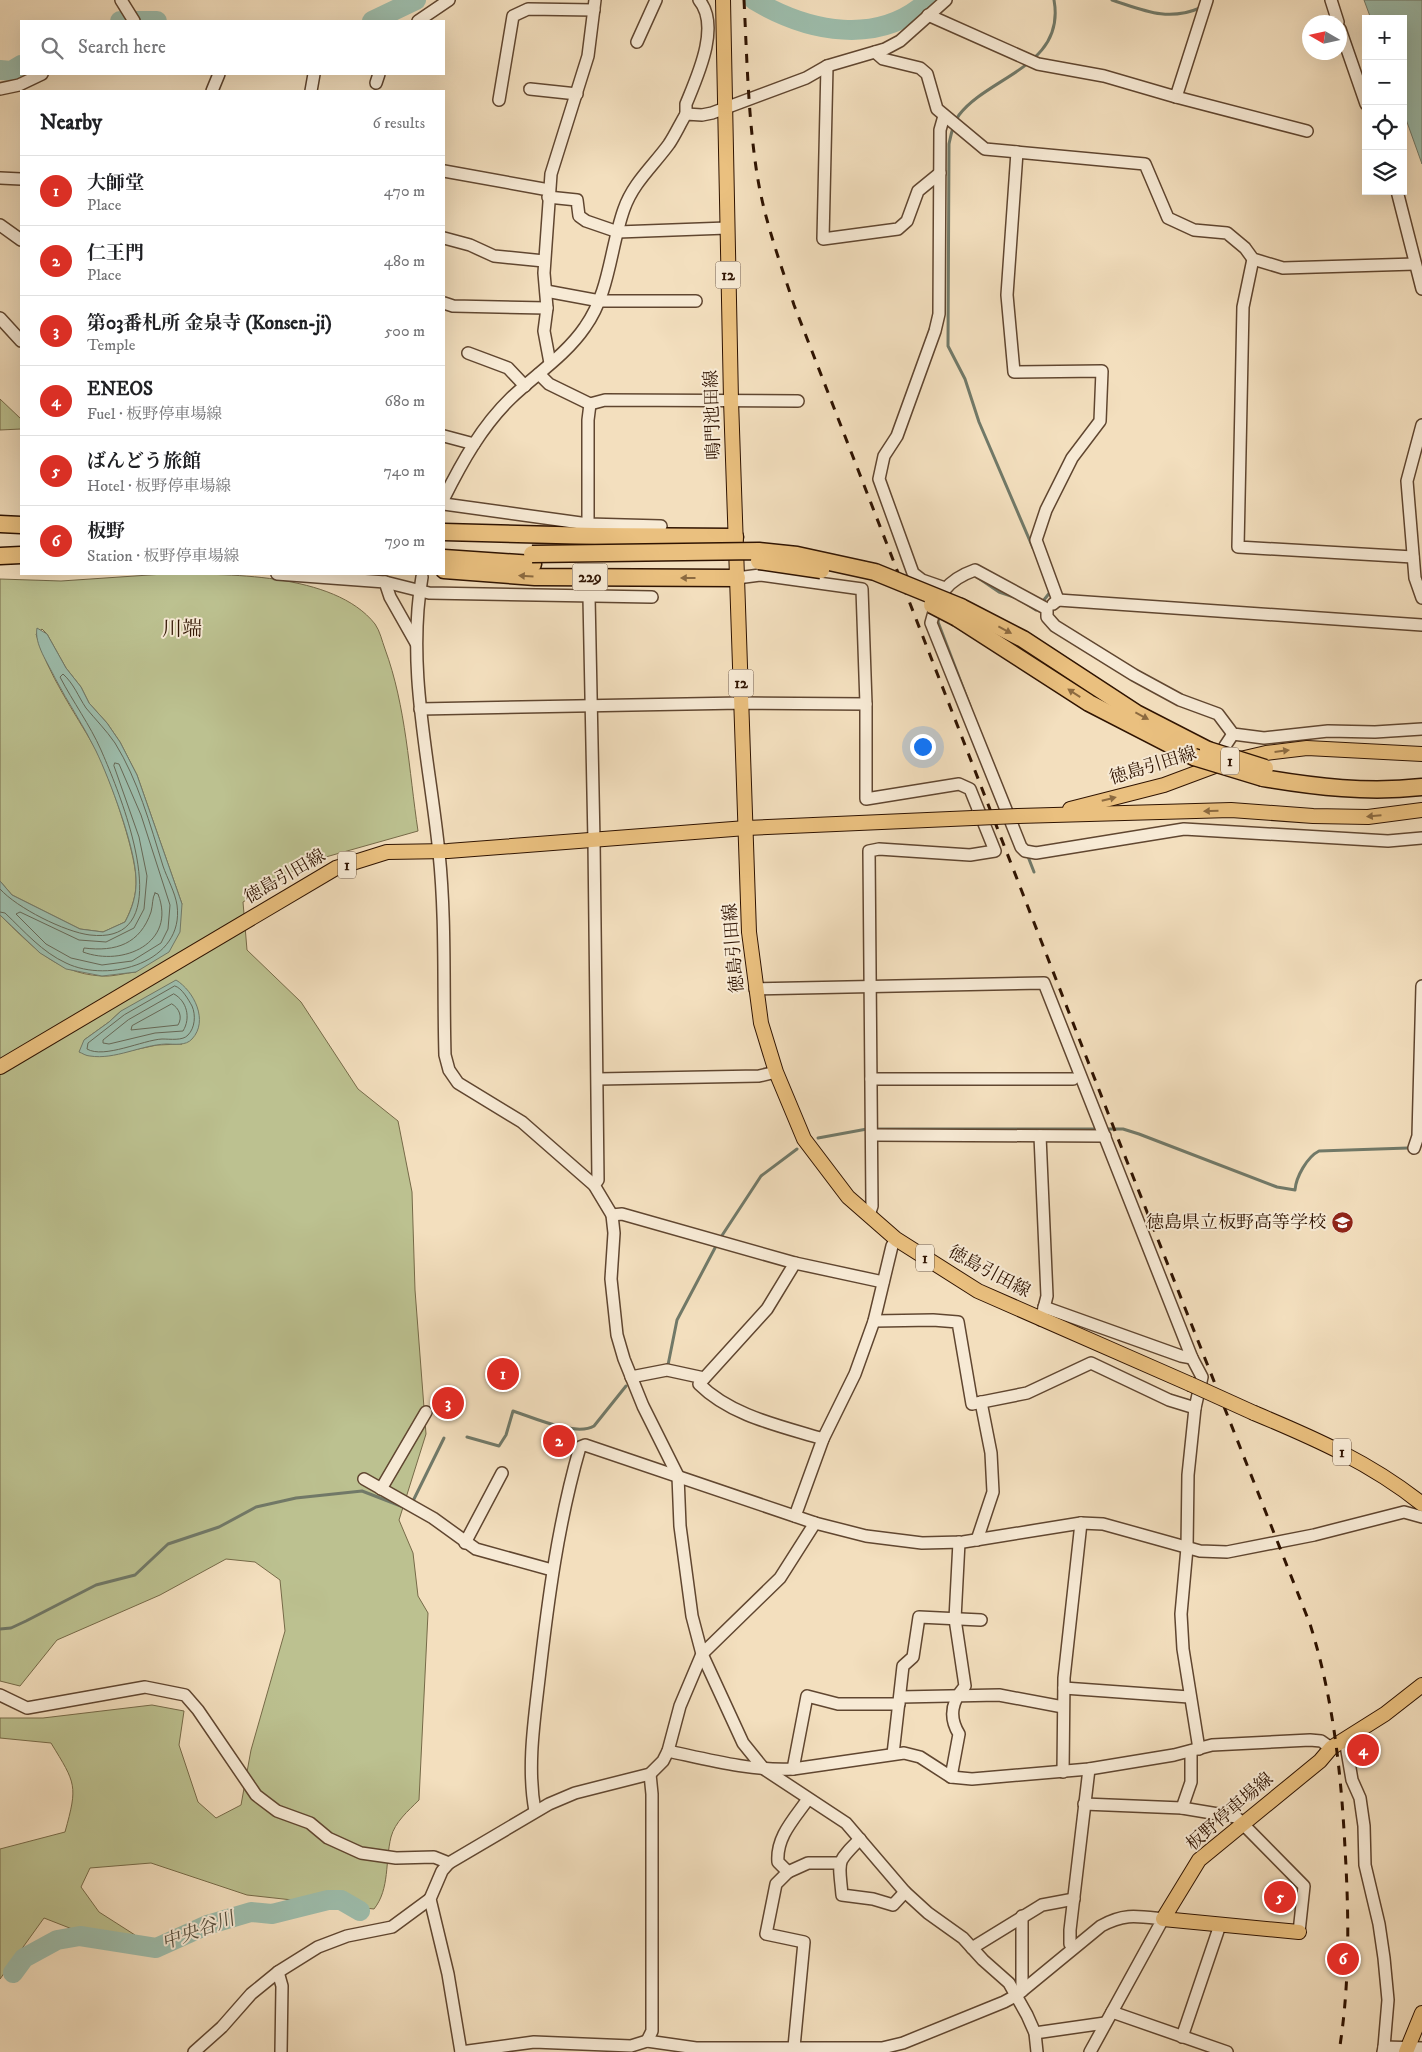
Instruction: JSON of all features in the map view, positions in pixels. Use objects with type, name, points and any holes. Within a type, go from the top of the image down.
[{"type":"highway","points":[[0,524],[20,525]]},
{"type":"highway","points":[[445,532],[735,537]]},
{"type":"highway","points":[[445,550],[532,559]]},
{"type":"highway","points":[[0,556],[20,555]]},
{"type":"highway","points":[[445,558],[532,559]]},
{"type":"highway","name":"1","points":[[532,559],[758,561],[828,572],[873,582],[959,613],[1023,639],[1201,754],[1266,774]]},
{"type":"highway","name":"229","points":[[445,570],[535,577],[737,578]]},
{"type":"highway","points":[[1266,774],[1362,781],[1422,779]]},
{"type":"highway","points":[[1266,774],[1316,787],[1363,790],[1422,786]]},
{"type":"main road","name":"鳴門池田線","points":[[723,6],[730,400],[746,828]]},
{"type":"main road","name":"徳島引田線","points":[[1045,815],[1164,785],[1223,763],[1266,753],[1308,748],[1422,754]]},
{"type":"main road","name":"徳島引田線","points":[[0,1066],[336,868],[388,852],[439,851],[594,841],[746,828],[1018,816],[1231,810],[1313,816],[1368,816],[1422,810]]},
{"type":"main road","name":"徳島引田線","points":[[746,828],[749,932],[755,989],[761,1023],[776,1072],[804,1139],[848,1196],[896,1239],[978,1291],[1043,1313],[1190,1384],[1320,1441],[1363,1463],[1399,1485],[1422,1504]]},
{"type":"main road","name":"板野停車場線","points":[[1163,1919],[1199,1860],[1243,1822],[1320,1761],[1331,1748],[1385,1714],[1422,1685]]},
{"type":"main road","points":[[1163,1919],[1298,1932]]},
{"type":"main road","points":[[1407,2050],[1422,2013]]},
{"type":"street","points":[[121,0],[131,17]]},
{"type":"street","points":[[420,20],[450,0]]},
{"type":"street","points":[[637,42],[656,0]]},
{"type":"street","points":[[445,496],[474,444],[505,404],[539,374],[586,327],[600,301],[624,208],[636,184],[670,143],[686,114],[686,104],[707,47],[706,8],[699,0]]},
{"type":"street","points":[[686,114],[702,115],[725,108],[806,78],[827,66],[875,52],[900,41],[946,0]]},
{"type":"street","points":[[1176,97],[1207,0]]},
{"type":"street","points":[[1331,0],[1336,15]]},
{"type":"street","points":[[499,100],[513,16],[528,5],[595,5],[588,56],[550,174],[544,261],[546,291],[544,331],[550,363]]},
{"type":"street","points":[[928,15],[1038,64],[1104,76],[1307,131]]},
{"type":"street","points":[[1347,49],[1362,92]]},
{"type":"street","points":[[875,52],[889,61],[920,68],[928,74],[933,99],[946,118],[986,149],[1145,164],[1168,218],[1194,230],[1226,233],[1245,248],[1253,259],[1283,268],[1415,264]]},
{"type":"street","points":[[827,66],[823,239],[898,229],[907,221],[918,191],[940,173]]},
{"type":"street","points":[[0,89],[19,85],[40,75]]},
{"type":"street","points":[[212,90],[218,75]]},
{"type":"street","points":[[311,90],[314,75]]},
{"type":"street","points":[[530,89],[577,94]]},
{"type":"street","points":[[945,588],[922,580],[913,573],[879,479],[884,456],[897,436],[936,331],[939,314],[940,130],[946,118]]},
{"type":"street","points":[[1017,152],[1007,295],[1014,372],[1102,371],[1100,421],[1072,458],[1046,510],[1036,540],[1058,600]]},
{"type":"street","points":[[445,171],[577,200],[579,216],[586,221],[618,232],[727,228]]},
{"type":"street","points":[[0,178],[20,179]]},
{"type":"street","points":[[1398,195],[1422,289]]},
{"type":"street","points":[[0,225],[20,239]]},
{"type":"street","points":[[445,238],[470,245],[494,256],[544,261]]},
{"type":"street","points":[[1253,259],[1243,307],[1238,547],[1413,557]]},
{"type":"street","points":[[546,291],[600,301],[696,301]]},
{"type":"street","points":[[445,303],[453,306],[546,308]]},
{"type":"street","points":[[0,318],[20,340]]},
{"type":"street","points":[[468,353],[508,368],[525,386]]},
{"type":"street","points":[[539,374],[549,384],[590,404],[605,400],[798,401]]},
{"type":"street","points":[[588,524],[588,420],[590,404]]},
{"type":"street","points":[[1422,425],[1407,481],[1415,578],[1422,598]]},
{"type":"street","points":[[445,436],[474,444]]},
{"type":"street","points":[[445,504],[588,524],[661,526]]},
{"type":"street","points":[[1046,608],[976,570],[960,576],[945,588],[935,606],[932,623],[1002,801],[1021,847],[1025,852],[1036,853],[1184,829],[1232,830],[1350,840],[1388,841],[1422,838]]},
{"type":"street","points":[[290,575],[385,582],[420,591],[589,597],[652,597]]},
{"type":"street","points":[[737,578],[760,575],[862,589],[866,704],[866,799],[959,784],[970,790],[995,851],[970,855],[878,849],[868,851],[872,1135],[872,1206],[869,1215]]},
{"type":"street","points":[[422,577],[417,644],[420,709],[439,851],[444,939],[445,1055],[449,1070],[458,1083],[522,1122],[594,1186],[612,1215],[614,1233],[611,1279],[613,1313],[624,1359],[678,1476],[680,1526],[692,1616],[702,1654],[743,1743],[764,1769],[846,1822],[905,1892],[928,1914],[963,1938],[1020,1992]]},
{"type":"street","points":[[385,582],[390,597],[417,644]]},
{"type":"street","points":[[589,597],[598,1078],[598,1180],[594,1186]]},
{"type":"street","points":[[1046,608],[1058,600],[1422,625]]},
{"type":"street","points":[[1046,608],[1047,617],[1056,626],[1134,675],[1180,700],[1218,714],[1233,734],[1264,738],[1328,731],[1375,732],[1422,729]]},
{"type":"street","points":[[420,709],[741,703],[866,704]]},
{"type":"street","points":[[1223,763],[1225,746],[1233,734]]},
{"type":"street","points":[[1231,810],[1232,830]]},
{"type":"street","points":[[755,989],[1044,983],[1192,1358],[1202,1377],[1196,1408],[1188,1475],[1187,1548],[1182,1614],[1195,1750],[1191,1782],[1182,1808]]},
{"type":"street","points":[[1414,1148],[1418,1136],[1422,986]]},
{"type":"street","points":[[598,1078],[759,1076],[776,1072]]},
{"type":"street","points":[[871,1080],[1073,1079]]},
{"type":"street","points":[[872,1135],[1040,1136],[1103,1132]]},
{"type":"street","points":[[1040,1136],[1047,1296],[1043,1313],[1192,1358]]},
{"type":"street","points":[[612,1215],[622,1214],[795,1263],[884,1282]]},
{"type":"street","points":[[795,1516],[823,1439],[855,1374],[874,1321],[892,1246],[896,1239]]},
{"type":"street","points":[[795,1263],[767,1310],[699,1384],[709,1394],[752,1416],[823,1439]]},
{"type":"street","points":[[874,1321],[933,1320],[958,1322],[972,1404],[1028,1394],[1091,1363],[1169,1400],[1196,1408]]},
{"type":"street","points":[[632,1377],[666,1370],[704,1378]]},
{"type":"street","points":[[977,1540],[993,1492],[991,1453],[981,1402]]},
{"type":"street","points":[[381,1489],[426,1412]]},
{"type":"street","points":[[535,1811],[531,1788],[534,1724],[552,1570],[560,1525],[580,1447],[584,1445],[815,1523],[876,1537],[922,1543],[977,1540],[1080,1523],[1103,1524],[1200,1551],[1227,1552],[1314,1535],[1404,1512],[1422,1517]]},
{"type":"street","points":[[465,1542],[502,1473]]},
{"type":"street","points":[[364,1479],[410,1504],[476,1549],[552,1570]]},
{"type":"street","points":[[194,2052],[222,2027],[251,1994],[278,1972],[318,1947],[348,1936],[392,1927],[430,1899],[442,1871],[449,1863],[535,1811],[575,1793],[650,1774],[663,1761],[668,1752],[680,1706],[702,1654],[780,1578],[815,1523]]},
{"type":"street","points":[[1063,1772],[1064,1688],[1080,1523]]},
{"type":"street","points":[[951,1777],[959,1734],[952,1722],[956,1697],[965,1686],[955,1619],[959,1542]]},
{"type":"street","points":[[893,1754],[903,1666],[913,1658],[919,1617],[981,1620]]},
{"type":"street","points":[[0,1695],[27,1708],[145,1687],[185,1695],[198,1710],[256,1795],[277,1811],[310,1823],[328,1838],[361,1853],[396,1858],[434,1857],[449,1863]]},
{"type":"street","points":[[1064,1688],[1189,1697]]},
{"type":"street","points":[[793,1770],[807,1696],[838,1704],[999,1695],[1063,1707]]},
{"type":"street","points":[[1345,1739],[1352,1780],[1360,1798],[1364,1826],[1365,1865],[1379,1924],[1384,1958],[1388,2000],[1383,2050],[1422,2048]]},
{"type":"street","points":[[668,1752],[740,1767],[793,1770],[904,1752],[920,1757],[951,1777],[972,1779],[1089,1769],[1231,1743],[1310,1740],[1321,1741],[1331,1748]]},
{"type":"street","points":[[1073,1948],[1070,1944],[1070,1930],[1089,1769]]},
{"type":"street","points":[[647,2041],[652,2031],[652,1794],[650,1774]]},
{"type":"street","points":[[788,1872],[778,1862],[777,1850],[781,1837],[808,1799]]},
{"type":"street","points":[[1084,1804],[1182,1808],[1236,1817],[1304,1886],[1298,1932]]},
{"type":"street","points":[[860,1839],[842,1857],[839,1863],[842,1895],[873,1899],[894,1905],[905,1892]]},
{"type":"street","points":[[794,2047],[804,1942],[766,1934],[776,1884],[788,1872],[808,1863],[839,1863]]},
{"type":"street","points":[[430,1899],[448,1974],[460,2052],[534,2042],[629,2049],[647,2041],[696,2048],[903,2048],[1004,2002],[1020,1992],[1073,1948],[1114,1918],[1127,1915],[1163,1919],[1090,2052]]},
{"type":"street","points":[[972,1948],[1042,1905],[1074,1899]]},
{"type":"street","points":[[1022,1916],[1020,1992],[1035,2033],[1037,2052]]},
{"type":"street","points":[[1182,2037],[1220,1925]]},
{"type":"street","points":[[278,1972],[282,1986],[281,2052]]},
{"type":"street","points":[[1112,2012],[1227,2052]]},
{"type":"street","points":[[1035,2033],[1106,2023]]},
{"type":"green space","points":[[0,399],[20,418],[20,429],[0,430]]},
{"type":"green space","points":[[149,575],[232,575],[277,580],[306,585],[333,594],[357,607],[375,624],[381,636],[398,693],[418,831],[308,862],[243,902],[247,950],[301,1002],[358,1089],[398,1121],[412,1192],[415,1290],[426,1434],[399,1520],[413,1553],[418,1596],[428,1613],[419,1800],[402,1817],[393,1832],[389,1846],[383,1893],[374,1909],[247,1895],[151,1863],[90,1868],[81,1887],[99,1912],[135,1935],[126,1950],[44,1918],[0,1979],[0,1849],[65,1832],[73,1794],[70,1777],[51,1743],[0,1738],[0,1718],[43,1718],[152,1705],[184,1711],[179,1745],[198,1802],[216,1818],[241,1805],[251,1750],[285,1631],[280,1580],[255,1562],[226,1559],[160,1595],[57,1640],[20,1686],[0,1681],[0,915],[33,947],[57,963],[85,974],[110,976],[136,972],[182,904],[137,775],[120,742],[107,723],[89,703],[81,687],[66,668],[47,634],[42,629],[36,634],[47,664],[95,748],[114,793],[135,866],[135,896],[125,922],[103,932],[80,929],[12,895],[0,881],[0,579],[61,581]],"holes":[[[121,1011],[182,1044],[157,1045],[110,1055],[84,1040]]]},
{"type":"water","points":[[1364,0],[1422,0],[1422,164],[1407,122],[1407,15],[1370,15]]},
{"type":"water","points":[[37,628],[47,634],[89,703],[107,723],[120,742],[137,775],[182,904],[180,932],[169,952],[136,972],[102,976],[66,969],[40,953],[0,915],[0,881],[12,895],[80,929],[103,932],[125,922],[132,907],[136,890],[135,865],[127,832],[115,796],[91,742],[42,653]]},
{"type":"water","points":[[176,980],[188,991],[197,1007],[199,1015],[197,1032],[187,1043],[157,1045],[99,1057],[79,1052],[84,1040],[121,1011]]},
{"type":"waterway","points":[[374,20],[416,0]]},
{"type":"waterway","points":[[754,0],[797,20],[843,30],[866,29],[888,24],[909,15],[929,0]]},
{"type":"waterway","points":[[1033,548],[979,422],[965,379],[948,346],[949,144],[951,133],[959,115],[988,90],[1022,68],[1037,55],[1048,40],[1055,22],[1054,0]]},
{"type":"waterway","points":[[1112,0],[1155,13],[1177,14],[1200,8]]},
{"type":"waterway","points":[[0,70],[11,71],[20,66]]},
{"type":"waterway","points":[[974,575],[999,592],[1014,597]]},
{"type":"waterway","points":[[1022,601],[1036,610],[1051,591]]},
{"type":"waterway","points":[[940,614],[938,622],[970,706]]},
{"type":"waterway","points":[[1027,854],[1034,872]]},
{"type":"waterway","points":[[818,1138],[867,1129]]},
{"type":"waterway","points":[[878,1129],[1100,1129]]},
{"type":"waterway","points":[[1106,1129],[1123,1129],[1139,1134],[1277,1187],[1295,1190],[1297,1179],[1303,1168],[1310,1158],[1319,1151],[1408,1148]]},
{"type":"waterway","points":[[721,1237],[761,1176],[797,1149]]},
{"type":"waterway","points":[[668,1365],[677,1320],[716,1246]]},
{"type":"waterway","points":[[467,1437],[499,1446],[506,1435],[513,1411],[565,1428],[586,1429],[594,1426],[626,1386]]},
{"type":"waterway","points":[[412,1503],[444,1438]]},
{"type":"waterway","points":[[0,1629],[11,1628],[96,1585],[135,1575],[168,1544],[219,1527],[256,1507],[296,1498],[362,1491],[406,1508]]},
{"type":"waterway","name":"中央谷川","points":[[13,1973],[24,1958],[57,1940],[80,1936],[156,1948],[207,1925],[251,1912],[272,1914],[328,1900],[341,1900],[360,1911]]},
{"type":"railway","points":[[744,0],[750,109],[757,174],[768,224],[794,305],[1115,1131],[1310,1624],[1318,1651],[1335,1734],[1343,1819],[1348,1950],[1343,2027],[1339,2052]]},
{"type":"place","name":"徳島県立板野高等学校","points":[[1342,1223]]},
{"type":"place","name":"大師堂","points":[[503,1374]]},
{"type":"place","name":"第03番札所 金泉寺 (Konsen-ji)","points":[[448,1403]]},
{"type":"place","name":"仁王門","points":[[559,1441]]},
{"type":"place","name":"ENEOS","points":[[1363,1750]]},
{"type":"place","name":"ばんどう旅館","points":[[1280,1897]]},
{"type":"place","name":"板野","points":[[1343,1959]]},
{"type":"district","name":"川端","points":[[182,629]]}]
